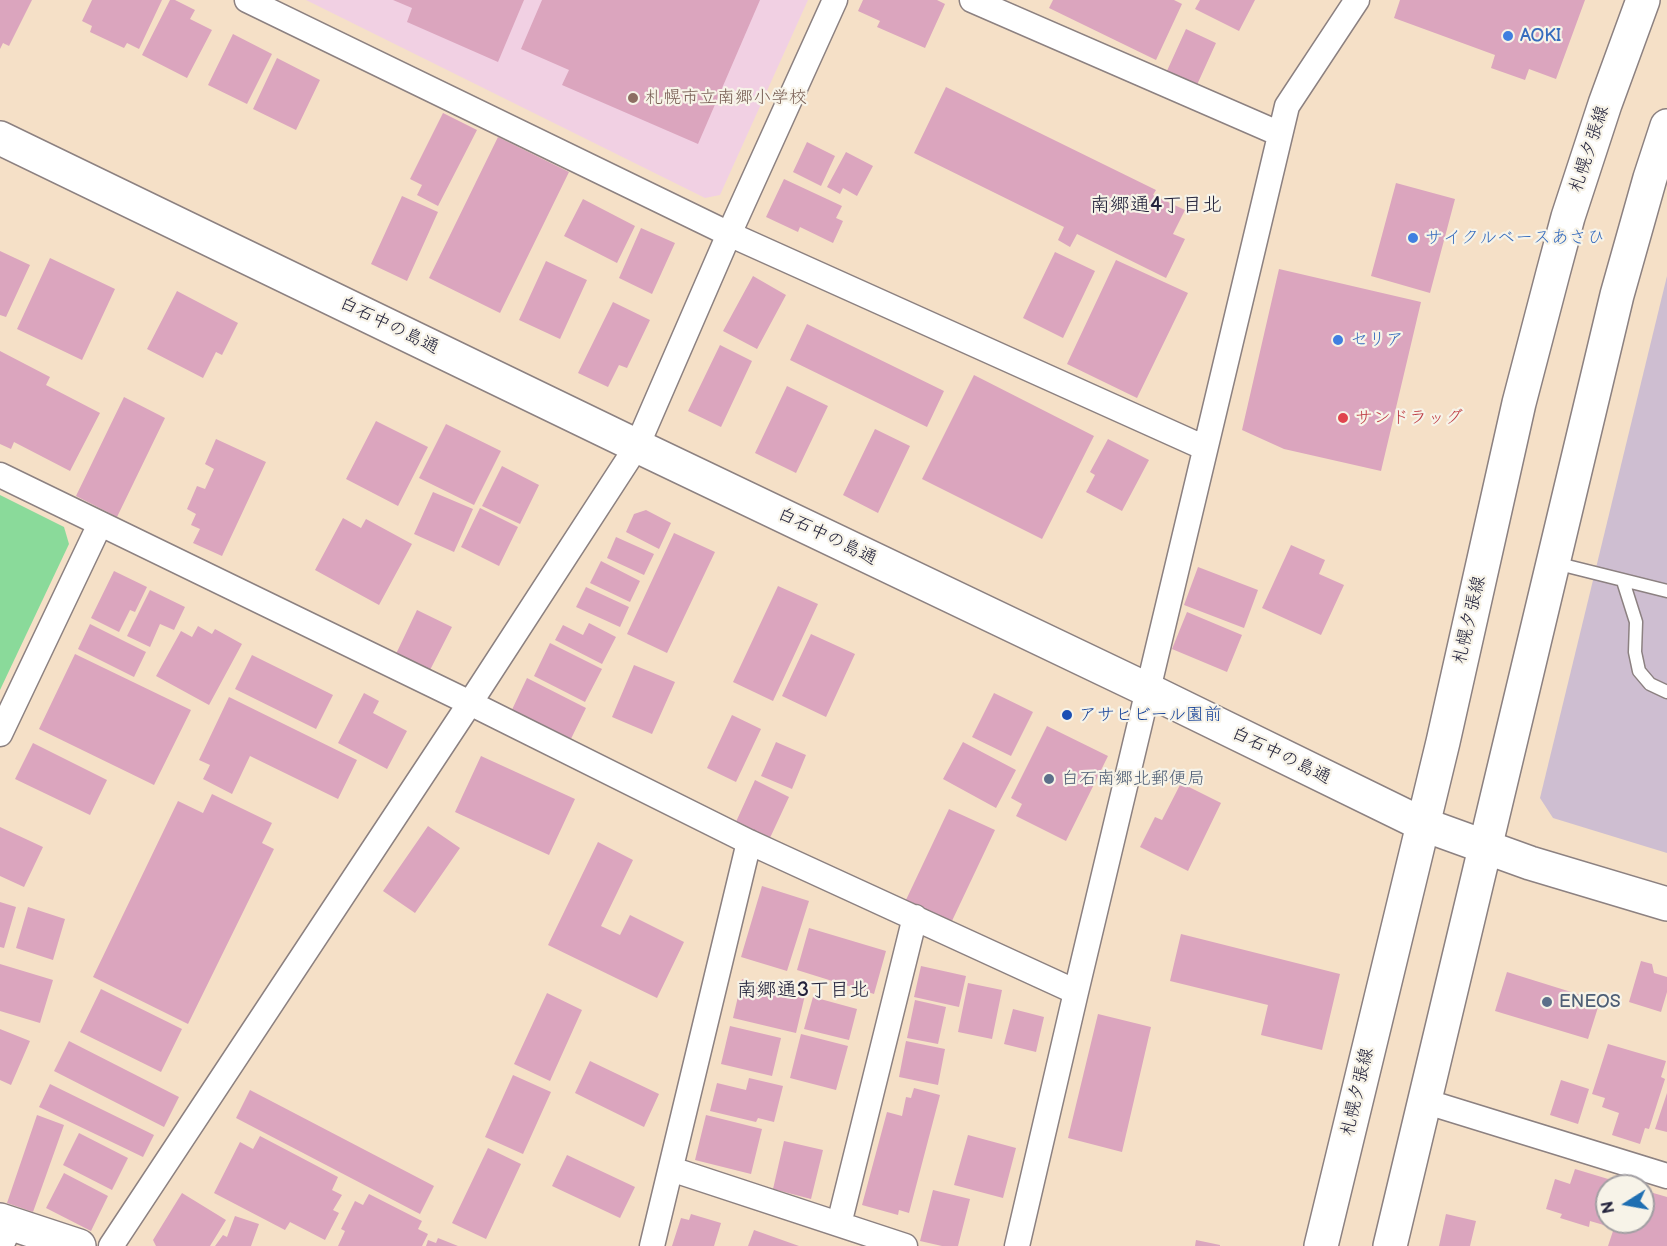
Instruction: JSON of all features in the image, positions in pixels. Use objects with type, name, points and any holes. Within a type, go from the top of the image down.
[{"type":"main road","name":"札幌夕張線","points":[[1321,1246],[1443,742],[1519,403],[1552,273],[1605,104],[1643,0]]},
{"type":"main road","points":[[1390,1246],[1617,294],[1667,126]]},
{"type":"main road","name":"白石中の島通","points":[[0,138],[1422,824],[1530,863],[1667,904]]},
{"type":"main road","points":[[4,1230],[79,1246]]},
{"type":"street","points":[[247,0],[729,234],[1205,448]]},
{"type":"street","points":[[111,1246],[637,446],[729,234],[835,0]]},
{"type":"street","points":[[972,0],[1280,134]]},
{"type":"street","points":[[1017,1246],[1287,106],[1358,0]]},
{"type":"street","points":[[0,474],[749,842],[1076,992]]},
{"type":"street","points":[[0,734],[100,524]]},
{"type":"street","points":[[652,1246],[749,842]]},
{"type":"street","points":[[839,1224],[915,917]]},
{"type":"street","points":[[1424,1101],[1667,1176]]},
{"type":"street","points":[[671,1169],[905,1246]]},
{"type":"lane","points":[[1553,562],[1667,591]]},
{"type":"lane","points":[[1623,581],[1636,622],[1635,652],[1639,671],[1650,684],[1667,692]]},
{"type":"shaded area","name":"札幌市立南郷小学校","points":[[306,0],[808,0],[720,195],[705,198]]},
{"type":"shaded area","points":[[1667,276],[1667,853],[1553,818],[1540,798]]},
{"type":"green space","points":[[0,495],[64,527],[69,544],[0,690]]},
{"type":"building","points":[[0,0],[32,0],[9,46],[3,43],[0,49]]},
{"type":"building","points":[[92,0],[162,0],[139,49],[127,43],[124,48],[90,32],[92,26],[82,21]]},
{"type":"building","points":[[170,0],[175,0],[195,10],[190,19],[212,30],[187,78],[142,55]]},
{"type":"building","points":[[393,0],[524,0],[498,62],[407,22],[412,8]]},
{"type":"building","points":[[542,0],[760,0],[698,144],[562,85],[569,70],[521,49]]},
{"type":"building","points":[[863,0],[937,0],[945,4],[925,48],[877,27],[880,21],[858,11]]},
{"type":"building","points":[[1053,0],[1174,0],[1182,4],[1156,60],[1049,8]]},
{"type":"building","points":[[1200,0],[1255,0],[1239,31],[1195,9]]},
{"type":"building","name":"AOKI","points":[[1400,0],[1585,0],[1556,79],[1529,69],[1525,80],[1491,68],[1495,55],[1394,18]]},
{"type":"building","points":[[1186,29],[1216,43],[1196,87],[1166,73]]},
{"type":"building","points":[[233,34],[272,54],[247,104],[208,85]]},
{"type":"building","points":[[277,58],[320,80],[296,130],[253,109]]},
{"type":"building","points":[[946,87],[1156,190],[1153,195],[1185,210],[1173,234],[1185,239],[1166,278],[1077,234],[1070,247],[1058,240],[1064,227],[914,153]]},
{"type":"building","points":[[443,113],[477,130],[438,206],[417,195],[422,185],[410,179]]},
{"type":"building","points":[[498,137],[569,172],[500,313],[429,278]]},
{"type":"building","points":[[807,142],[835,156],[821,186],[793,172]]},
{"type":"building","points":[[846,152],[873,166],[857,196],[843,188],[840,194],[827,187]]},
{"type":"building","points":[[784,179],[842,206],[836,218],[843,221],[833,243],[800,227],[798,232],[766,217]]},
{"type":"building","name":"サイクルベースあさひ","points":[[1396,183],[1455,199],[1430,293],[1371,276]]},
{"type":"building","points":[[402,196],[438,212],[407,281],[371,264]]},
{"type":"building","points":[[583,199],[635,226],[617,263],[564,236]]},
{"type":"building","points":[[641,228],[675,243],[652,294],[619,278]]},
{"type":"building","points":[[0,251],[30,265],[6,317],[0,315]]},
{"type":"building","points":[[1055,252],[1095,271],[1063,338],[1023,318]]},
{"type":"building","points":[[50,258],[115,289],[82,360],[17,329]]},
{"type":"building","points":[[1116,260],[1188,293],[1137,398],[1067,364]]},
{"type":"building","points":[[546,261],[587,280],[560,339],[519,320]]},
{"type":"building","points":[[1279,269],[1421,302],[1381,471],[1284,449],[1242,430]]},
{"type":"building","points":[[753,276],[786,295],[757,349],[723,331]]},
{"type":"building","points":[[177,291],[238,323],[222,355],[216,352],[203,378],[147,349]]},
{"type":"building","points":[[613,302],[650,320],[627,368],[619,365],[608,387],[578,373]]},
{"type":"building","points":[[807,324],[944,391],[927,427],[790,360]]},
{"type":"building","points":[[720,345],[752,361],[721,427],[688,411]]},
{"type":"building","points":[[0,351],[50,377],[46,385],[100,413],[70,471],[14,442],[11,449],[0,444]]},
{"type":"building","points":[[974,375],[1094,436],[1042,539],[922,479]]},
{"type":"building","points":[[787,386],[828,406],[796,473],[755,453]]},
{"type":"building","points":[[124,397],[165,418],[117,517],[76,496]]},
{"type":"building","points":[[376,421],[428,447],[398,506],[346,479]]},
{"type":"building","points":[[446,424],[501,451],[474,505],[419,478]]},
{"type":"building","points":[[875,429],[910,446],[878,513],[843,495]]},
{"type":"building","points":[[216,439],[266,462],[222,556],[193,543],[200,529],[191,525],[196,514],[187,509],[197,486],[205,489],[214,469],[205,464]]},
{"type":"building","points":[[1108,439],[1149,460],[1122,511],[1086,492],[1095,475],[1090,472]]},
{"type":"building","points":[[502,466],[539,485],[520,524],[482,506]]},
{"type":"building","points":[[433,492],[473,509],[454,552],[414,534]]},
{"type":"building","points":[[480,508],[518,527],[499,566],[461,547]]},
{"type":"building","points":[[646,510],[671,523],[659,549],[626,532],[634,514]]},
{"type":"building","points":[[343,518],[361,528],[366,519],[412,544],[379,605],[315,570]]},
{"type":"building","points":[[674,533],[715,552],[667,653],[627,634]]},
{"type":"building","points":[[616,537],[654,554],[644,575],[607,558]]},
{"type":"building","points":[[1291,545],[1325,560],[1319,574],[1344,585],[1321,635],[1262,608]]},
{"type":"building","points":[[601,561],[640,581],[630,602],[590,583]]},
{"type":"building","points":[[1198,567],[1258,590],[1244,628],[1184,605]]},
{"type":"building","points":[[114,571],[147,587],[135,612],[130,610],[119,632],[91,618]]},
{"type":"building","points":[[778,586],[818,604],[773,701],[733,682]]},
{"type":"building","points":[[586,587],[629,607],[620,627],[576,607]]},
{"type":"building","points":[[150,590],[185,607],[174,630],[160,624],[150,647],[127,636]]},
{"type":"building","points":[[417,610],[452,627],[429,672],[395,656]]},
{"type":"building","points":[[1187,612],[1242,635],[1227,672],[1172,649]]},
{"type":"building","points":[[589,623],[616,637],[602,664],[555,640],[563,625],[583,635]]},
{"type":"building","points":[[90,624],[146,652],[134,677],[78,649]]},
{"type":"building","points":[[198,626],[212,634],[215,629],[242,644],[209,705],[156,676],[181,631],[192,637]]},
{"type":"building","points":[[811,634],[855,654],[826,717],[782,696]]},
{"type":"building","points":[[550,643],[602,669],[585,702],[534,676]]},
{"type":"building","points":[[75,654],[191,710],[154,785],[39,729]]},
{"type":"building","points":[[252,655],[333,695],[316,729],[235,689]]},
{"type":"building","points":[[634,665],[675,682],[652,734],[612,717]]},
{"type":"building","points":[[527,678],[586,708],[568,745],[509,716]]},
{"type":"building","points":[[364,693],[379,701],[373,713],[407,731],[387,769],[338,743]]},
{"type":"building","points":[[994,693],[1033,712],[1011,756],[972,737]]},
{"type":"building","points":[[229,697],[357,760],[338,799],[250,756],[232,794],[203,779],[210,765],[199,760]]},
{"type":"building","points":[[732,715],[761,729],[736,782],[707,768]]},
{"type":"building","points":[[1047,726],[1108,756],[1066,841],[1016,816],[1022,804],[1011,798]]},
{"type":"building","points":[[776,742],[806,755],[792,789],[761,776]]},
{"type":"building","points":[[963,742],[1016,770],[996,808],[943,779]]},
{"type":"building","points":[[33,743],[107,780],[90,815],[15,779]]},
{"type":"building","points":[[481,756],[575,799],[549,855],[455,812]]},
{"type":"building","points":[[755,780],[789,797],[769,840],[735,824]]},
{"type":"building","points":[[1181,783],[1221,803],[1188,871],[1140,847],[1155,817],[1162,820]]},
{"type":"building","points":[[212,794],[272,823],[262,843],[274,849],[188,1024],[93,977],[178,801],[203,813]]},
{"type":"building","points":[[949,809],[995,830],[951,923],[905,902]]},
{"type":"building","points":[[428,826],[460,848],[415,913],[383,891]]},
{"type":"building","points":[[0,827],[43,847],[24,887],[0,876]]},
{"type":"building","points":[[598,842],[633,860],[601,926],[620,935],[630,915],[684,942],[657,998],[548,945]]},
{"type":"building","points":[[762,886],[809,901],[787,971],[741,957]]},
{"type":"building","points":[[0,902],[16,907],[4,948],[0,947]]},
{"type":"building","points":[[28,907],[65,919],[53,960],[16,948]]},
{"type":"building","points":[[809,928],[886,951],[874,994],[797,970]]},
{"type":"building","points":[[1181,934],[1340,974],[1322,1050],[1261,1035],[1268,1005],[1170,981]]},
{"type":"building","points":[[1641,961],[1652,964],[1654,973],[1667,977],[1667,992],[1661,1012],[1629,1002]]},
{"type":"building","points":[[0,964],[53,980],[40,1023],[0,1011]]},
{"type":"building","points":[[921,966],[966,976],[959,1007],[914,997]]},
{"type":"building","points":[[1507,972],[1600,1001],[1588,1039],[1495,1011]]},
{"type":"building","points":[[742,979],[805,995],[796,1033],[733,1018]]},
{"type":"building","points":[[968,983],[1002,990],[992,1039],[958,1032]]},
{"type":"building","points":[[101,989],[182,1029],[161,1072],[80,1032]]},
{"type":"building","points":[[547,993],[582,1010],[550,1081],[514,1064]]},
{"type":"building","points":[[813,997],[857,1009],[849,1040],[804,1029]]},
{"type":"building","points":[[915,1000],[946,1007],[938,1044],[907,1038]]},
{"type":"building","points":[[1013,1009],[1044,1017],[1036,1052],[1004,1044]]},
{"type":"building","points":[[1098,1014],[1151,1027],[1122,1152],[1068,1138]]},
{"type":"building","points":[[730,1026],[781,1038],[772,1076],[721,1064]]},
{"type":"building","points":[[0,1029],[30,1041],[11,1085],[0,1080]]},
{"type":"building","points":[[801,1034],[848,1046],[836,1090],[790,1078]]},
{"type":"building","points":[[69,1041],[179,1097],[164,1127],[54,1071]]},
{"type":"building","points":[[906,1041],[945,1049],[938,1085],[899,1077]]},
{"type":"building","points":[[1608,1044],[1666,1061],[1661,1077],[1665,1079],[1649,1129],[1645,1128],[1640,1144],[1612,1135],[1619,1113],[1602,1107],[1605,1098],[1592,1094]]},
{"type":"building","points":[[590,1061],[659,1094],[644,1127],[575,1093]]},
{"type":"building","points":[[513,1075],[551,1092],[523,1154],[485,1137]]},
{"type":"building","points":[[749,1078],[783,1086],[774,1122],[758,1118],[756,1122],[710,1111],[717,1083],[746,1090]]},
{"type":"building","points":[[1561,1080],[1589,1089],[1578,1124],[1550,1115]]},
{"type":"building","points":[[50,1084],[154,1135],[143,1157],[39,1107]]},
{"type":"building","points":[[914,1088],[940,1095],[909,1213],[899,1210],[898,1215],[862,1205],[887,1112],[902,1116],[906,1097],[911,1098]]},
{"type":"building","points":[[250,1090],[434,1186],[420,1214],[236,1118]]},
{"type":"building","points":[[1667,1093],[1667,1132],[1655,1129]]},
{"type":"building","points":[[37,1115],[64,1125],[33,1212],[7,1203]]},
{"type":"building","points":[[706,1115],[762,1129],[751,1174],[695,1160]]},
{"type":"building","points":[[79,1133],[128,1158],[112,1190],[63,1165]]},
{"type":"building","points":[[968,1135],[1016,1148],[1003,1198],[954,1185]]},
{"type":"building","points":[[260,1136],[338,1177],[332,1190],[342,1195],[333,1210],[339,1213],[325,1240],[290,1222],[285,1230],[214,1193],[240,1142],[253,1149]]},
{"type":"building","points":[[784,1141],[823,1150],[811,1199],[773,1189]]},
{"type":"building","points":[[488,1148],[521,1164],[486,1239],[452,1223]]},
{"type":"building","points":[[567,1155],[635,1187],[620,1218],[552,1186]]},
{"type":"building","points":[[1575,1169],[1595,1175],[1595,1222],[1590,1221],[1589,1227],[1560,1218],[1562,1214],[1546,1209],[1555,1179],[1570,1184]]},
{"type":"building","points":[[64,1173],[108,1196],[91,1231],[46,1208]]},
{"type":"building","points":[[933,1190],[970,1199],[958,1246],[942,1246],[920,1241]]},
{"type":"building","points":[[182,1193],[226,1220],[210,1246],[156,1246],[153,1240]]},
{"type":"building","points":[[369,1194],[422,1221],[418,1229],[428,1234],[422,1246],[338,1246],[345,1231],[341,1229],[355,1201],[363,1205]]},
{"type":"building","points":[[1655,1194],[1667,1197],[1667,1246],[1608,1246],[1612,1234],[1655,1234]]},
{"type":"building","points":[[691,1214],[721,1223],[714,1246],[672,1246],[681,1218],[689,1220]]},
{"type":"building","points":[[1446,1214],[1476,1221],[1470,1246],[1439,1246]]},
{"type":"building","points":[[235,1216],[259,1224],[251,1246],[215,1246],[223,1235],[227,1237]]},
{"type":"building","points":[[754,1230],[799,1246],[748,1246]]},
{"type":"building","points":[[438,1238],[458,1246],[426,1246],[428,1240],[436,1243]]},
{"type":"building","points":[[1196,1240],[1220,1245],[1220,1246],[1195,1246]]},
{"type":"place","name":"AOKI","points":[[1508,36]]},
{"type":"place","name":"札幌市立南郷小学校","points":[[633,98]]},
{"type":"place","name":"サイクルベースあさひ","points":[[1413,238]]},
{"type":"place","name":"セリア","points":[[1338,340]]},
{"type":"place","name":"サンドラッグ","points":[[1343,418]]},
{"type":"place","name":"アサヒビール園前","points":[[1067,715]]},
{"type":"place","name":"白石南郷北郵便局","points":[[1049,779]]},
{"type":"place","name":"ENEOS","points":[[1547,1002]]},
{"type":"district","name":"南郷通4丁目北","points":[[1156,206]]},
{"type":"district","name":"南郷通3丁目北","points":[[803,991]]}]
